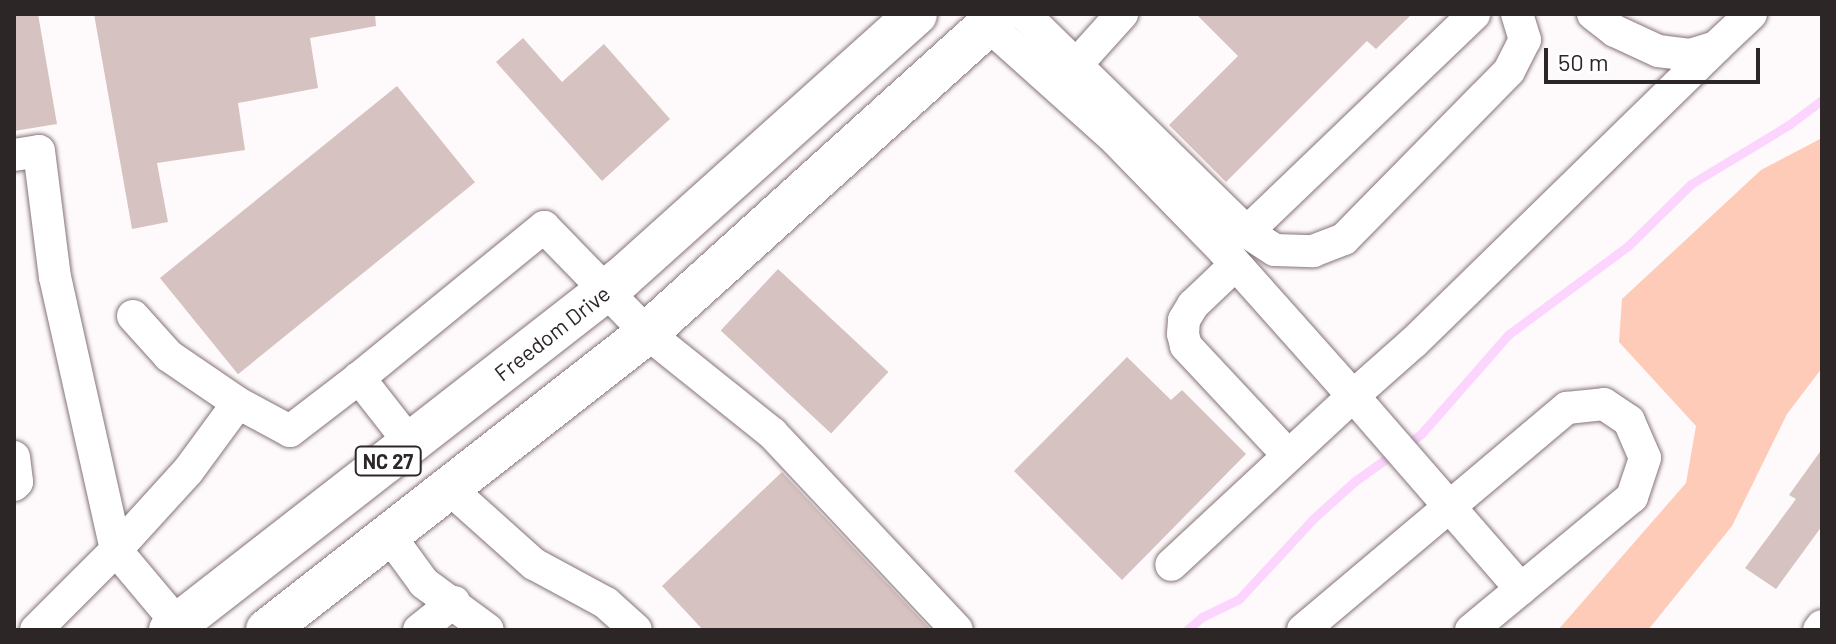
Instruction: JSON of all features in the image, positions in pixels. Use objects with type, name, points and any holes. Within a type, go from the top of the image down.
[{"type":"main road","name":"Freedom Drive","points":[[174,627],[605,292],[916,14]]},
{"type":"main road","name":"NC 27","points":[[267,630],[647,333],[1004,18]]},
{"type":"lane","points":[[1076,65],[1122,14]]},
{"type":"lane","points":[[1247,232],[1474,14]]},
{"type":"lane","points":[[1004,18],[1076,65],[1247,232],[1275,250],[1313,251],[1344,239],[1509,71],[1525,40],[1517,14]]},
{"type":"lane","points":[[1593,14],[1615,31],[1658,51],[1690,55],[1716,47]]},
{"type":"lane","points":[[1171,565],[1287,454],[1414,342],[1751,14]]},
{"type":"lane","points":[[1004,18],[1235,265],[1453,508],[1521,589]]},
{"type":"lane","points":[[14,155],[39,151],[55,277],[116,550],[174,627]]},
{"type":"lane","points":[[133,316],[169,356],[238,403],[290,431],[544,227],[647,333],[772,433],[957,630]]},
{"type":"lane","points":[[1235,265],[1193,305],[1184,320],[1186,346],[1287,454]]},
{"type":"lane","points":[[359,378],[410,443]]},
{"type":"lane","points":[[36,630],[116,550],[188,471],[238,403]]},
{"type":"lane","points":[[1303,630],[1453,508],[1567,408],[1604,404],[1629,421],[1645,458],[1632,497],[1471,630]]},
{"type":"lane","points":[[14,457],[17,482],[14,485]]},
{"type":"lane","points":[[450,489],[534,564],[606,603],[636,630]]},
{"type":"lane","points":[[389,535],[424,583],[454,602],[488,630]]},
{"type":"lane","points":[[419,630],[454,602]]},
{"type":"shaded area","points":[[1822,138],[1822,368],[1787,414],[1732,526],[1648,630],[1558,630],[1686,483],[1696,426],[1619,342],[1622,299],[1761,170]]},
{"type":"building","points":[[14,14],[38,14],[57,124],[14,131]]},
{"type":"building","points":[[94,14],[375,14],[376,26],[310,38],[318,88],[238,103],[245,150],[157,163],[168,222],[132,229]]},
{"type":"building","points":[[1196,14],[1412,14],[1376,49],[1367,41],[1226,182],[1169,125],[1238,56]]},
{"type":"building","points":[[523,38],[562,82],[604,44],[670,119],[602,181],[496,62]]},
{"type":"building","points":[[397,86],[475,182],[238,374],[160,278]]},
{"type":"building","points":[[778,269],[888,372],[831,433],[721,330]]},
{"type":"building","points":[[1127,357],[1171,400],[1182,390],[1246,454],[1122,580],[1014,471]]},
{"type":"building","points":[[1822,449],[1822,526],[1776,589],[1745,568],[1796,499],[1789,495]]},
{"type":"building","points":[[782,472],[931,630],[703,630],[662,586]]},
{"type":"waterway","points":[[1187,630],[1202,617],[1239,599],[1314,518],[1355,481],[1421,434],[1509,334],[1628,246],[1691,184],[1790,124],[1822,100]]}]
